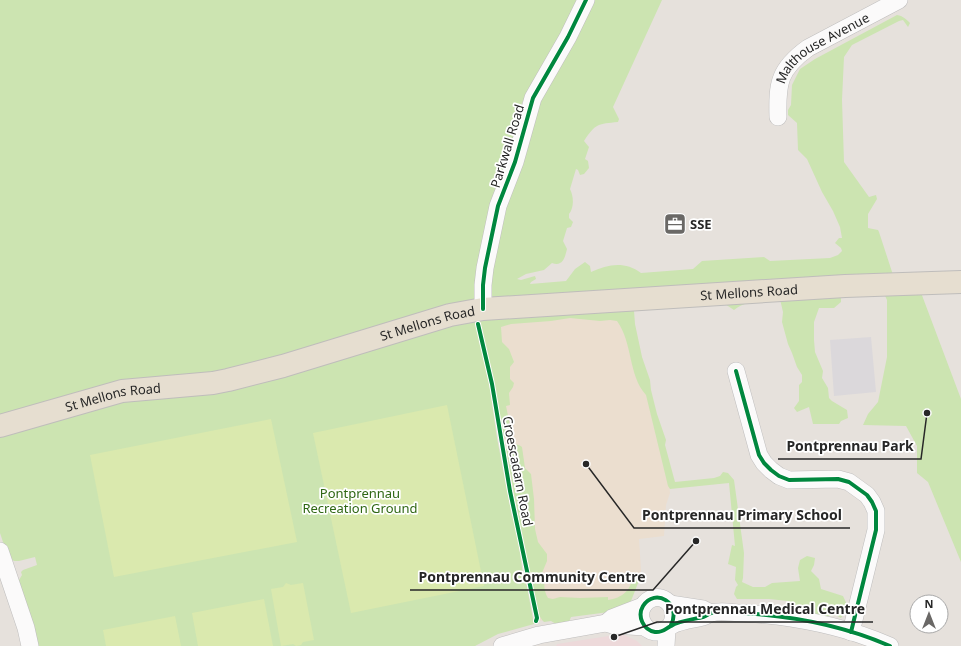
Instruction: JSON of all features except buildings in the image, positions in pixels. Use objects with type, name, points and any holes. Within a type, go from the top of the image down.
[{"type":"main road","name":"St Mellons Road","points":[[0,426],[122,391],[213,383],[228,380],[318,356],[450,315],[483,309],[845,286],[961,282]]},
{"type":"street","name":"Parkwall Road","points":[[483,309],[485,268],[498,206],[515,162],[532,98],[568,37],[586,0]]},
{"type":"street","name":"Malthouse Avenue","points":[[778,117],[779,84],[787,66],[796,57],[808,48],[899,0]]},
{"type":"street","points":[[736,371],[760,455],[764,463],[779,476],[789,480],[838,479],[849,482],[867,495],[876,511],[876,530],[851,632]]},
{"type":"street","points":[[0,551],[26,628],[30,646]]},
{"type":"street","points":[[606,623],[612,618],[643,606],[651,599],[656,598],[661,598],[670,604],[703,609],[711,613]]},
{"type":"street","points":[[668,634],[674,620],[673,609],[670,604]]},
{"type":"street","points":[[643,606],[640,616],[650,634]]},
{"type":"street","points":[[502,646],[547,633],[606,623],[650,634],[656,632],[668,634],[711,613],[729,612],[770,616],[823,625],[851,632],[890,646]]},
{"type":"shaded area","points":[[630,303],[669,481],[670,493],[666,505],[664,536],[639,539],[641,570],[639,580],[610,610],[539,621],[511,489],[493,384],[479,321],[484,314]]},
{"type":"shaded area","points":[[871,337],[876,392],[834,396],[830,340]]},
{"type":"shaded area","points":[[622,634],[637,641],[642,646],[556,646],[557,644]]},
{"type":"green space","points":[[0,0],[579,0],[522,103],[499,225],[523,165],[541,100],[593,0],[662,0],[613,107],[619,119],[618,122],[606,123],[598,126],[584,141],[589,147],[585,159],[588,161],[589,168],[584,174],[580,175],[576,169],[570,189],[573,202],[569,218],[573,222],[571,227],[567,228],[563,241],[567,249],[564,258],[559,264],[552,263],[544,270],[526,274],[517,279],[521,280],[535,276],[536,279],[530,284],[566,281],[575,269],[585,262],[590,266],[591,272],[604,267],[623,265],[635,269],[641,273],[693,269],[702,261],[764,257],[770,261],[830,258],[838,255],[842,251],[841,248],[835,243],[839,238],[842,238],[840,227],[807,159],[798,150],[797,123],[788,115],[788,110],[791,105],[792,85],[800,69],[815,59],[897,15],[904,18],[910,23],[908,27],[903,20],[899,21],[852,45],[844,57],[842,100],[844,162],[869,197],[876,195],[877,199],[868,214],[868,228],[878,230],[895,281],[841,295],[841,302],[834,308],[819,308],[814,322],[815,352],[823,371],[822,378],[828,388],[829,398],[847,410],[848,418],[841,421],[839,424],[813,424],[809,407],[797,412],[794,408],[799,401],[799,385],[802,382],[802,375],[797,367],[788,344],[782,322],[783,312],[780,299],[744,304],[734,310],[719,300],[710,306],[638,306],[634,311],[635,324],[642,357],[650,380],[657,414],[666,440],[665,445],[675,482],[714,478],[720,476],[723,472],[728,473],[734,480],[744,553],[742,582],[753,587],[765,587],[772,583],[800,581],[798,568],[800,560],[807,556],[815,558],[811,571],[819,579],[821,589],[843,596],[850,611],[844,613],[841,618],[836,615],[821,617],[793,606],[788,601],[769,599],[737,599],[734,594],[738,585],[735,580],[736,567],[728,564],[732,545],[735,546],[729,483],[670,489],[646,395],[636,378],[626,339],[617,321],[570,318],[511,324],[501,327],[502,342],[509,349],[514,362],[510,367],[510,379],[514,383],[509,393],[510,405],[506,406],[512,435],[510,438],[506,438],[502,435],[493,384],[486,366],[480,336],[481,330],[479,318],[495,298],[492,296],[284,361],[0,420]]},
{"type":"green space","points":[[881,287],[920,290],[961,399],[961,562],[928,482],[917,473],[917,446],[906,426],[863,425],[868,414],[878,402],[887,357],[887,300]]},
{"type":"green space","name":"Pontprennau Recreation Ground","points":[[475,322],[489,382],[497,438],[512,516],[518,515],[506,450],[509,446],[515,444],[522,447],[525,468],[531,474],[535,529],[538,542],[547,554],[547,561],[542,573],[534,574],[528,571],[523,545],[519,546],[523,575],[527,587],[534,624],[498,634],[475,646],[36,646],[19,580],[23,570],[37,565],[35,557],[14,561],[9,557],[6,551],[0,533],[0,431],[396,336]]},
{"type":"green space","points":[[447,405],[484,586],[351,613],[313,433]]},
{"type":"green space","points":[[271,419],[297,542],[114,577],[90,455]]},
{"type":"green space","points":[[632,576],[637,576],[640,578],[631,601],[609,612],[571,617],[568,624],[556,624],[551,621],[544,622],[536,608],[530,579],[544,578],[545,590],[548,598],[608,597],[608,600],[622,595],[628,589],[632,581]]},
{"type":"green space","points":[[286,583],[291,585],[303,583],[314,640],[303,642],[301,645],[296,646],[293,644],[281,646],[271,589],[283,587]]},
{"type":"green space","points":[[264,599],[273,646],[198,646],[192,613]]},
{"type":"green space","points":[[175,616],[181,646],[106,646],[103,630]]},
{"type":"cycle path","points":[[483,309],[485,268],[498,206],[515,162],[533,98],[568,37],[586,0]]},
{"type":"cycle path","name":"Croescadarn Road","points":[[478,324],[492,384],[510,491],[537,618],[536,621]]},
{"type":"cycle path","points":[[736,371],[759,455],[764,463],[779,476],[789,480],[838,479],[849,482],[867,495],[876,511],[876,530],[851,632]]},
{"type":"cycle path","points":[[671,625],[673,610],[670,604],[666,600],[660,598],[648,600],[641,610],[641,618],[644,626],[655,632],[662,631],[674,624],[703,617],[711,613],[726,612],[761,614],[818,623],[854,633],[890,646]]},
{"type":"place","name":"SSE","points":[[675,224]]},
{"type":"place","name":"Pontprennau Park","points":[[927,413]]},
{"type":"place","name":"Pontprennau Primary School","points":[[586,464]]},
{"type":"place","name":"Pontprennau Community Centre","points":[[696,541]]},
{"type":"place","name":"Pontprennau Medical Centre","points":[[614,637]]}]
